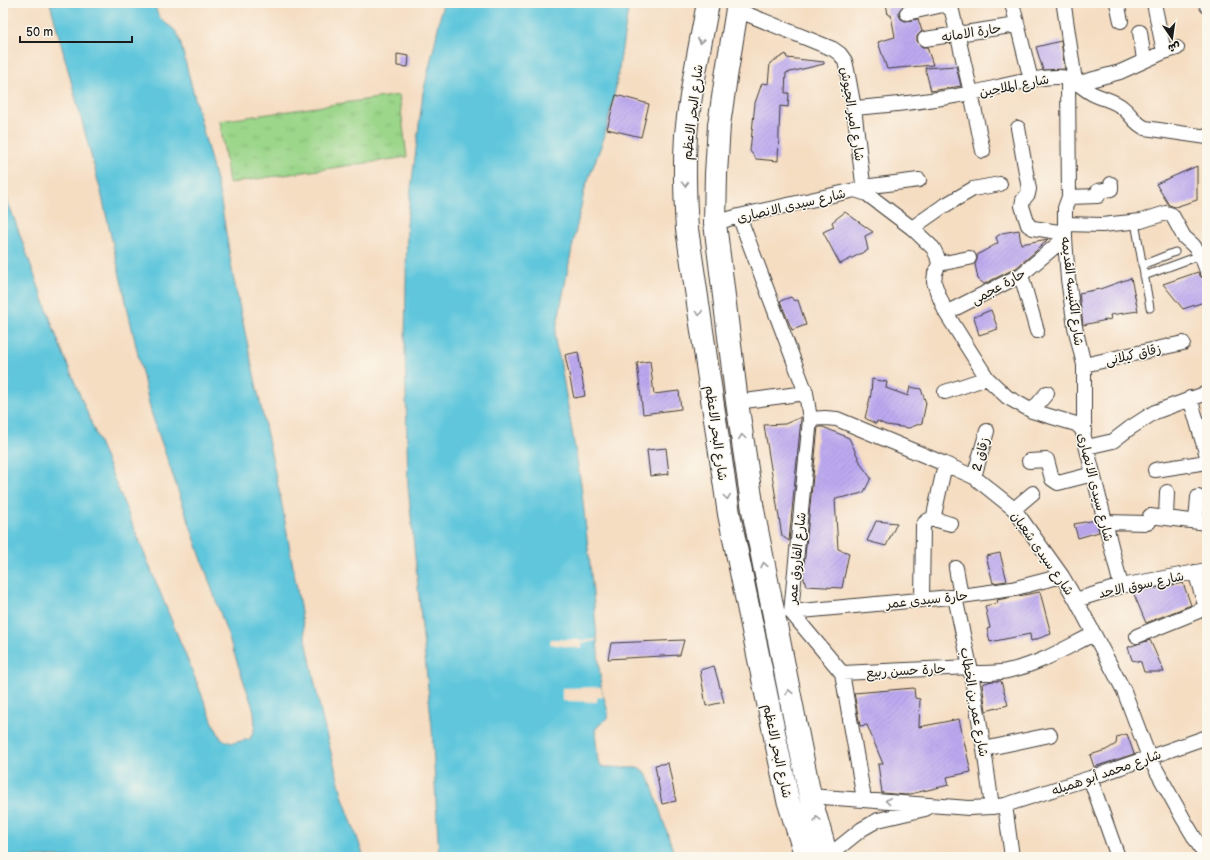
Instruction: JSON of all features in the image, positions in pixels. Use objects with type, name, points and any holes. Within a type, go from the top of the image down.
[{"type":"main road","name":"شارع البحر الاعظم","points":[[708,3],[692,89],[686,136],[685,183],[687,229],[729,514],[788,800],[806,857]]},
{"type":"main road","name":"شارع البحر الاعظم","points":[[737,6],[719,125],[715,223],[737,402],[753,510],[810,796],[827,857]]},
{"type":"street","points":[[1012,3],[1031,80]]},
{"type":"street","points":[[1117,3],[1121,21]]},
{"type":"street","points":[[1154,3],[1164,52]]},
{"type":"street","name":"شارع امير الجيوش","points":[[737,6],[833,49],[840,54],[845,61],[854,108],[863,189]]},
{"type":"street","points":[[907,13],[947,6],[952,11],[983,151]]},
{"type":"street","name":"شارع الكنيسه القديمه","points":[[1064,6],[1074,81],[1068,197],[1065,208],[1065,232],[1068,279],[1074,327],[1084,365],[1084,432]]},
{"type":"street","name":"حارة الامانه","points":[[926,39],[1017,25]]},
{"type":"street","points":[[1140,32],[1144,60]]},
{"type":"street","name":"شارع الملاحين","points":[[854,108],[915,103],[1031,80],[1059,77],[1074,81],[1120,72],[1144,60],[1177,48]]},
{"type":"street","points":[[1074,81],[1090,93],[1109,100],[1123,108],[1132,119],[1145,128],[1207,136]]},
{"type":"street","points":[[1018,128],[1029,189],[1028,194],[1023,200],[1022,206],[1026,223],[1028,225],[1034,228],[1065,232],[1102,225],[1141,221],[1166,213],[1172,215],[1184,237],[1193,244],[1201,255],[1207,270]]},
{"type":"street","points":[[863,189],[919,180]]},
{"type":"street","points":[[912,228],[942,207],[973,189],[1000,184]]},
{"type":"street","points":[[1068,197],[1098,196],[1098,192],[1112,189],[1111,184]]},
{"type":"street","name":"شارع سيدى الانصارى","points":[[715,223],[739,216],[863,189],[912,228],[933,248],[939,264],[934,273],[934,282],[946,313],[987,378],[1007,397],[1032,411],[1076,424],[1084,432],[1121,586]]},
{"type":"street","points":[[737,402],[806,393],[739,216]]},
{"type":"street","name":"حارة عجمى","points":[[946,313],[1021,275],[1065,232]]},
{"type":"street","points":[[939,264],[969,258]]},
{"type":"street","points":[[1021,275],[1037,331]]},
{"type":"street","name":"زقاق كيلانى","points":[[1084,365],[1183,343]]},
{"type":"street","points":[[945,392],[987,378]]},
{"type":"street","name":"شارع الفاروق عمر","points":[[806,393],[810,419],[791,612],[842,673],[864,799]]},
{"type":"street","points":[[1032,411],[1048,393]]},
{"type":"street","points":[[1087,447],[1114,441],[1130,428],[1155,412],[1207,393]]},
{"type":"street","points":[[1190,398],[1207,456]]},
{"type":"street","name":"شارع سيدى شعبان","points":[[810,419],[837,419],[946,464],[974,477],[1014,509],[1062,576],[1076,600],[1124,692],[1149,757],[1206,857]]},
{"type":"street","name":"زقاق 2","points":[[974,477],[987,431]]},
{"type":"street","points":[[1029,461],[1047,460],[1052,479],[1058,483],[1093,474]]},
{"type":"street","points":[[1155,470],[1207,462]]},
{"type":"street","points":[[933,520],[946,464]]},
{"type":"street","points":[[1166,518],[1167,492]]},
{"type":"street","points":[[1014,509],[1033,493]]},
{"type":"street","points":[[1105,522],[1147,523],[1150,516],[1201,522],[1198,497]]},
{"type":"street","points":[[922,600],[923,526],[928,520],[951,524]]},
{"type":"street","name":"شارع عمر بن الخطاب","points":[[956,568],[958,597],[984,749],[998,806]]},
{"type":"street","points":[[1137,636],[1207,610],[1201,571]]},
{"type":"street","name":"شارع سوق الاحد","points":[[1076,600],[1121,586],[1201,571]]},
{"type":"street","name":"حارة سيدى عمر","points":[[791,612],[958,597],[1012,588],[1062,576]]},
{"type":"street","name":"حارة حسن ربيع","points":[[842,673],[971,670],[991,673],[1011,671],[1030,665],[1094,634]]},
{"type":"street","points":[[984,749],[1050,735]]},
{"type":"street","name":"شارع محمد أبو هميله","points":[[810,796],[969,808],[998,806],[1090,778],[1207,737]]},
{"type":"street","points":[[1090,778],[1118,857]]},
{"type":"street","name":"شارع محمد أبو هميله","points":[[827,857],[862,829],[878,820],[941,806]]},
{"type":"street","points":[[998,806],[1012,857]]},
{"type":"lane","points":[[1134,222],[1150,308]]},
{"type":"lane","points":[[1142,265],[1175,252]]},
{"type":"lane","points":[[1144,276],[1201,255]]},
{"type":"green space","points":[[399,95],[407,157],[229,183],[220,121]]},
{"type":"water","points":[[50,3],[155,3],[159,17],[174,29],[179,37],[220,196],[233,276],[282,505],[305,635],[322,718],[343,798],[364,857],[3,857],[3,188],[60,346],[214,725],[221,739],[232,743],[250,739],[255,727],[254,711],[151,412],[101,192]]},
{"type":"water","points":[[443,3],[629,3],[616,87],[604,138],[585,188],[555,335],[581,484],[593,593],[601,687],[608,712],[608,718],[595,730],[598,762],[604,767],[637,768],[644,771],[650,780],[675,857],[439,857],[432,728],[408,486],[405,345],[407,221],[423,93]]},
{"type":"pier","points":[[551,639],[582,641],[596,639],[596,641],[582,643],[582,649],[550,644]]},
{"type":"pier","points":[[601,687],[604,697],[597,698],[597,702],[562,701],[562,688]]},
{"type":"building","points":[[886,3],[913,3],[902,7],[899,11],[899,15],[901,19],[905,21],[918,19],[922,31],[917,36],[917,41],[922,47],[927,47],[933,65],[887,69],[878,42],[895,37],[891,15],[888,15]]},
{"type":"building","points":[[1061,41],[1065,69],[1043,70],[1036,47]]},
{"type":"building","points":[[397,54],[409,56],[408,67],[397,66]]},
{"type":"building","points":[[786,54],[787,58],[824,62],[824,64],[786,73],[785,93],[789,93],[788,107],[780,106],[778,161],[756,159],[750,151],[755,103],[762,83],[768,84],[770,63]]},
{"type":"building","points":[[956,66],[961,86],[931,91],[925,68]]},
{"type":"building","points":[[616,95],[649,104],[641,137],[607,129]]},
{"type":"building","points":[[1197,166],[1197,200],[1175,207],[1169,205],[1156,184]]},
{"type":"building","points":[[845,212],[873,232],[865,236],[868,250],[840,264],[823,232],[834,227],[832,222]]},
{"type":"building","points":[[1019,230],[1021,244],[1048,239],[1016,268],[984,284],[978,279],[975,264],[977,255],[998,243],[996,237],[1002,233]]},
{"type":"building","points":[[1198,272],[1201,277],[1207,279],[1207,301],[1183,309],[1163,284]]},
{"type":"building","points":[[1131,278],[1138,311],[1110,315],[1111,319],[1083,325],[1079,293],[1100,289]]},
{"type":"building","points":[[791,297],[794,301],[798,300],[806,325],[792,330],[780,301]]},
{"type":"building","points":[[991,310],[998,329],[979,335],[974,317]]},
{"type":"building","points":[[578,352],[585,396],[574,398],[565,355]]},
{"type":"building","points":[[650,361],[654,394],[679,391],[681,409],[643,414],[637,363]]},
{"type":"building","points":[[872,379],[887,382],[886,388],[908,396],[910,387],[921,389],[926,403],[922,423],[909,428],[886,425],[877,421],[876,424],[865,418],[871,394]]},
{"type":"building","points":[[801,417],[789,541],[782,536],[764,425],[785,424]]},
{"type":"building","points":[[818,427],[823,427],[849,438],[862,466],[871,478],[864,492],[835,499],[838,549],[849,553],[842,588],[806,586],[803,575]]},
{"type":"building","points":[[666,448],[669,474],[650,476],[647,450]]},
{"type":"building","points":[[1096,520],[1099,532],[1078,538],[1074,524]]},
{"type":"building","points":[[876,521],[897,523],[886,546],[867,541]]},
{"type":"building","points":[[1000,553],[1007,581],[993,583],[986,556]]},
{"type":"building","points":[[1183,583],[1191,605],[1146,623],[1133,592]]},
{"type":"building","points":[[1040,592],[1051,634],[1031,641],[1030,634],[990,642],[987,629],[990,628],[985,606],[998,603],[997,600]]},
{"type":"building","points":[[684,640],[680,655],[608,659],[611,643]]},
{"type":"building","points":[[1150,640],[1164,672],[1144,672],[1141,662],[1132,660],[1128,647]]},
{"type":"building","points":[[714,666],[724,702],[706,706],[700,670]]},
{"type":"building","points":[[992,681],[1001,681],[1008,705],[986,711],[982,684]]},
{"type":"building","points":[[914,688],[915,698],[920,699],[919,727],[959,719],[971,772],[947,777],[949,785],[906,795],[882,793],[878,764],[883,764],[867,725],[860,726],[854,693]]},
{"type":"building","points":[[1127,734],[1134,754],[1094,767],[1090,755],[1106,750],[1116,744],[1117,737]]},
{"type":"building","points":[[668,763],[676,801],[662,804],[655,765]]}]
